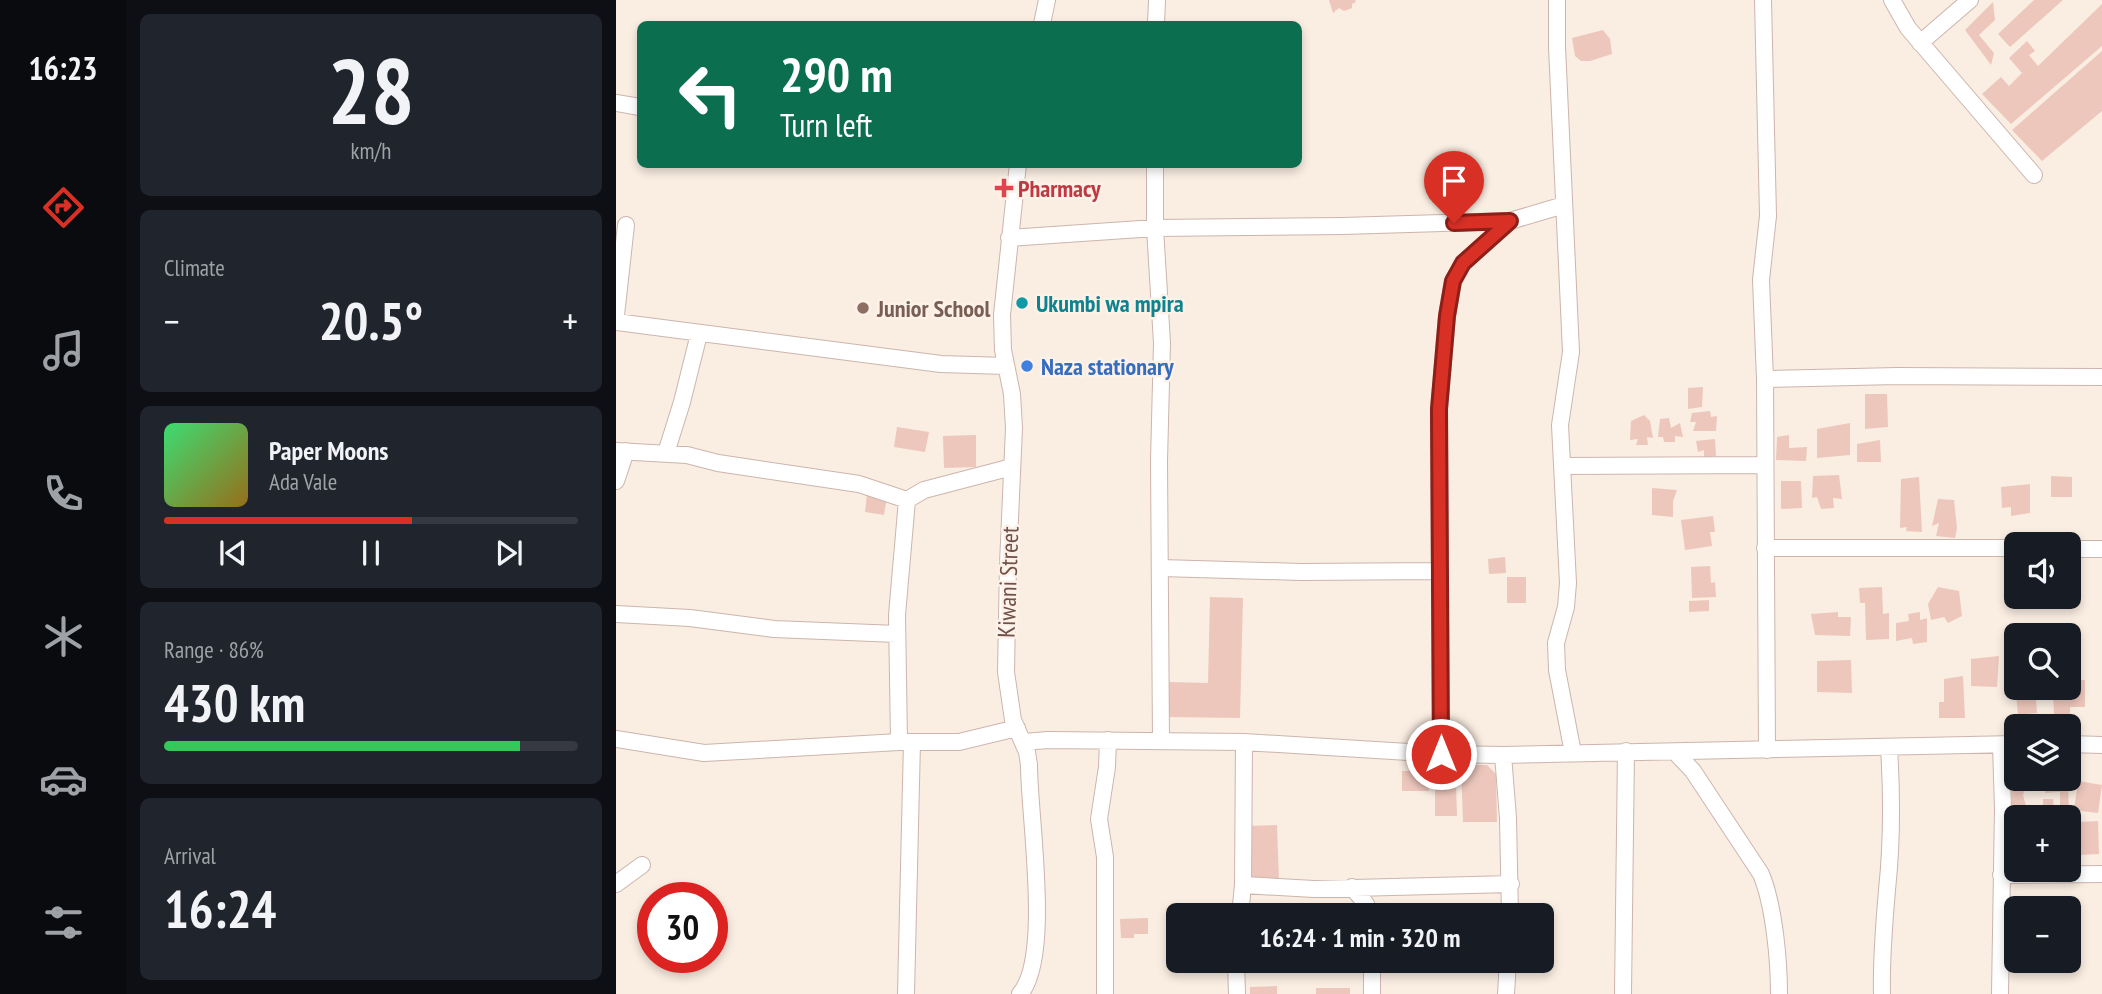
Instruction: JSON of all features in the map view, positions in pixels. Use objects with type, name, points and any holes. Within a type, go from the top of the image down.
[{"type":"street","points":[[1043,21],[1047,0]]},
{"type":"street","points":[[1156,21],[1157,0]]},
{"type":"street","points":[[1557,0],[1571,352],[1560,425],[1566,607],[1556,643],[1557,670],[1573,752]]},
{"type":"street","points":[[1763,0],[1768,216],[1761,280],[1765,379],[1766,750]]},
{"type":"street","points":[[1892,0],[1920,43],[2034,175]]},
{"type":"street","points":[[1920,43],[1970,0]]},
{"type":"street","points":[[616,103],[637,106]]},
{"type":"street","name":"Kiwani Street","points":[[1018,168],[1002,315],[1006,366],[1014,414],[1006,672],[1010,705],[1029,765],[1036,935],[1033,966],[1020,994]]},
{"type":"street","points":[[1155,168],[1155,228],[1161,332],[1161,740]]},
{"type":"street","points":[[1009,238],[1155,228],[1510,221],[1564,205]]},
{"type":"street","points":[[1441,754],[1441,367],[1453,281],[1463,263],[1510,221]]},
{"type":"street","points":[[616,315],[626,225]]},
{"type":"street","points":[[616,322],[941,364],[1006,366]]},
{"type":"street","points":[[666,453],[699,334]]},
{"type":"street","points":[[1765,379],[1897,376],[2102,377]]},
{"type":"street","points":[[616,481],[621,451],[687,455],[718,463],[859,484],[907,500],[924,490],[1012,467]]},
{"type":"street","points":[[1562,466],[1765,465]]},
{"type":"street","points":[[906,994],[906,742],[897,634],[907,500]]},
{"type":"street","points":[[1765,548],[2004,548]]},
{"type":"street","points":[[2081,549],[2102,550]]},
{"type":"street","points":[[1161,568],[1301,572],[1439,571]]},
{"type":"street","points":[[616,614],[690,618],[774,629],[897,634]]},
{"type":"street","points":[[616,738],[704,753],[906,742],[959,742],[1020,735],[1048,740],[1244,742],[1441,754],[1503,755],[2004,744]]},
{"type":"street","points":[[1105,994],[1105,857],[1098,819],[1108,767],[1108,740]]},
{"type":"street","points":[[1242,903],[1244,885],[1244,742]]},
{"type":"street","points":[[2081,744],[2102,745]]},
{"type":"street","points":[[1882,994],[1881,942],[1888,890],[1889,748]]},
{"type":"street","points":[[1623,994],[1626,751]]},
{"type":"street","points":[[1675,752],[1693,771],[1761,874],[1768,890],[1779,974],[1779,994]]},
{"type":"street","points":[[1503,755],[1510,903]]},
{"type":"street","points":[[2000,994],[2005,791]]},
{"type":"street","points":[[616,884],[642,865]]},
{"type":"street","points":[[2001,875],[2102,874]]},
{"type":"street","points":[[1244,885],[1314,889],[1511,884]]},
{"type":"street","points":[[1352,887],[1365,903]]},
{"type":"street","points":[[1236,973],[1237,994]]},
{"type":"street","points":[[1372,973],[1372,994]]},
{"type":"street","points":[[1506,994],[1507,973]]},
{"type":"building","points":[[1329,0],[1356,2],[1352,4],[1352,8],[1344,11],[1339,8],[1333,13]]},
{"type":"building","points":[[2034,0],[2063,0],[2010,47],[1998,34]]},
{"type":"building","points":[[1993,2],[1995,20],[1979,35],[1994,53],[1991,65],[1965,30]]},
{"type":"building","points":[[2102,4],[2102,46],[2011,124],[1982,94],[2001,77],[2009,86],[2022,73],[2009,58],[2027,41],[2035,51],[2029,55],[2038,66]]},
{"type":"building","points":[[1603,30],[1610,39],[1612,54],[1590,61],[1581,61],[1575,56],[1572,38]]},
{"type":"building","points":[[2102,51],[2102,111],[2042,161],[2012,130]]},
{"type":"building","points":[[1703,387],[1702,407],[1688,409],[1688,388]]},
{"type":"building","points":[[1865,394],[1887,394],[1888,427],[1865,429]]},
{"type":"building","points":[[1710,411],[1711,417],[1717,416],[1716,431],[1693,431],[1696,422],[1690,422],[1692,413]]},
{"type":"building","points":[[1644,415],[1650,421],[1653,438],[1647,437],[1648,445],[1636,445],[1638,439],[1630,440],[1631,421]]},
{"type":"building","points":[[1669,418],[1671,428],[1680,423],[1683,437],[1675,436],[1675,442],[1664,442],[1663,437],[1658,437],[1660,419]]},
{"type":"building","points":[[1850,423],[1850,455],[1817,458],[1817,429]]},
{"type":"building","points":[[897,427],[929,432],[925,452],[894,447]]},
{"type":"building","points":[[976,435],[976,467],[944,468],[943,436]]},
{"type":"building","points":[[1789,435],[1789,448],[1807,447],[1806,461],[1776,460],[1777,437]]},
{"type":"building","points":[[1715,439],[1716,456],[1704,458],[1704,450],[1698,452],[1696,441]]},
{"type":"building","points":[[1880,440],[1881,462],[1857,462],[1857,444]]},
{"type":"building","points":[[1839,475],[1842,499],[1833,498],[1834,508],[1821,509],[1817,497],[1812,498],[1813,476]]},
{"type":"building","points":[[2051,476],[2072,477],[2072,497],[2051,497]]},
{"type":"building","points":[[1919,477],[1922,532],[1906,531],[1907,527],[1900,528],[1901,479]]},
{"type":"building","points":[[1781,481],[1801,481],[1802,508],[1781,509]]},
{"type":"building","points":[[2030,484],[2030,513],[2011,516],[2011,507],[2002,508],[2001,487]]},
{"type":"building","points":[[1652,488],[1677,490],[1673,501],[1673,517],[1652,515]]},
{"type":"building","points":[[867,494],[887,497],[884,515],[865,512]]},
{"type":"building","points":[[1938,499],[1954,500],[1957,528],[1955,538],[1936,536],[1939,523],[1932,526]]},
{"type":"building","points":[[1713,516],[1715,532],[1710,532],[1712,546],[1685,550],[1681,520]]},
{"type":"building","points":[[1505,557],[1506,573],[1489,574],[1488,559]]},
{"type":"building","points":[[1710,566],[1711,583],[1715,582],[1716,597],[1692,598],[1691,567]]},
{"type":"building","points":[[1507,577],[1526,577],[1526,603],[1507,603]]},
{"type":"building","points":[[1882,587],[1883,614],[1889,613],[1889,639],[1866,640],[1865,603],[1860,603],[1859,588]]},
{"type":"building","points":[[1938,587],[1959,591],[1962,616],[1948,623],[1944,617],[1931,620],[1928,604]]},
{"type":"building","points":[[1210,597],[1243,598],[1240,718],[1167,717],[1168,682],[1208,683]]},
{"type":"building","points":[[1709,600],[1709,611],[1689,612],[1689,601]]},
{"type":"building","points":[[1838,612],[1838,617],[1851,617],[1850,636],[1815,635],[1811,614]]},
{"type":"building","points":[[1920,612],[1920,620],[1927,618],[1927,642],[1913,644],[1912,638],[1896,641],[1896,623],[1909,621],[1908,614]]},
{"type":"building","points":[[1999,656],[1997,687],[1971,686],[1971,659]]},
{"type":"building","points":[[1851,660],[1852,693],[1817,692],[1817,661]]},
{"type":"building","points":[[1963,676],[1965,718],[1939,718],[1939,702],[1944,702],[1944,679]]},
{"type":"building","points":[[2081,680],[2085,680],[2085,707],[2070,707],[2070,714],[2054,714],[2053,700],[2081,700]]},
{"type":"building","points":[[2017,700],[2036,700],[2037,713],[2018,714]]},
{"type":"building","points":[[1432,762],[1454,763],[1454,774],[1432,773]]},
{"type":"building","points":[[1461,765],[1487,765],[1496,774],[1497,822],[1463,822]]},
{"type":"building","points":[[1402,771],[1429,771],[1429,791],[1402,791]]},
{"type":"building","points":[[2081,782],[2102,785],[2098,813],[2081,811],[2081,805],[2075,805],[2077,791],[2081,791]]},
{"type":"building","points":[[1456,785],[1457,816],[1435,816],[1435,786]]},
{"type":"building","points":[[2012,791],[2024,791],[2026,805],[2012,805]]},
{"type":"building","points":[[2068,791],[2069,805],[2060,805],[2060,792],[2045,793]]},
{"type":"building","points":[[2043,799],[2053,799],[2054,805],[2043,805]]},
{"type":"building","points":[[2098,821],[2099,854],[2081,855],[2081,822]]},
{"type":"building","points":[[1277,825],[1279,883],[1249,884],[1247,826]]},
{"type":"building","points":[[1148,918],[1148,934],[1121,938],[1120,919]]},
{"type":"building","points":[[1277,986],[1277,994],[1250,994],[1250,987]]},
{"type":"building","points":[[1316,988],[1350,988],[1350,994],[1316,994]]},
{"type":"place","name":"Pharmacy","points":[[1004,188]]},
{"type":"place","name":"Ukumbi wa mpira","points":[[1022,303]]},
{"type":"place","name":"Junior School","points":[[863,308]]},
{"type":"place","name":"Naza stationary","points":[[1027,366]]},
{"type":"route","points":[[1441,754],[1439,409],[1447,316],[1453,281],[1463,263],[1510,221],[1454,223]]}]
